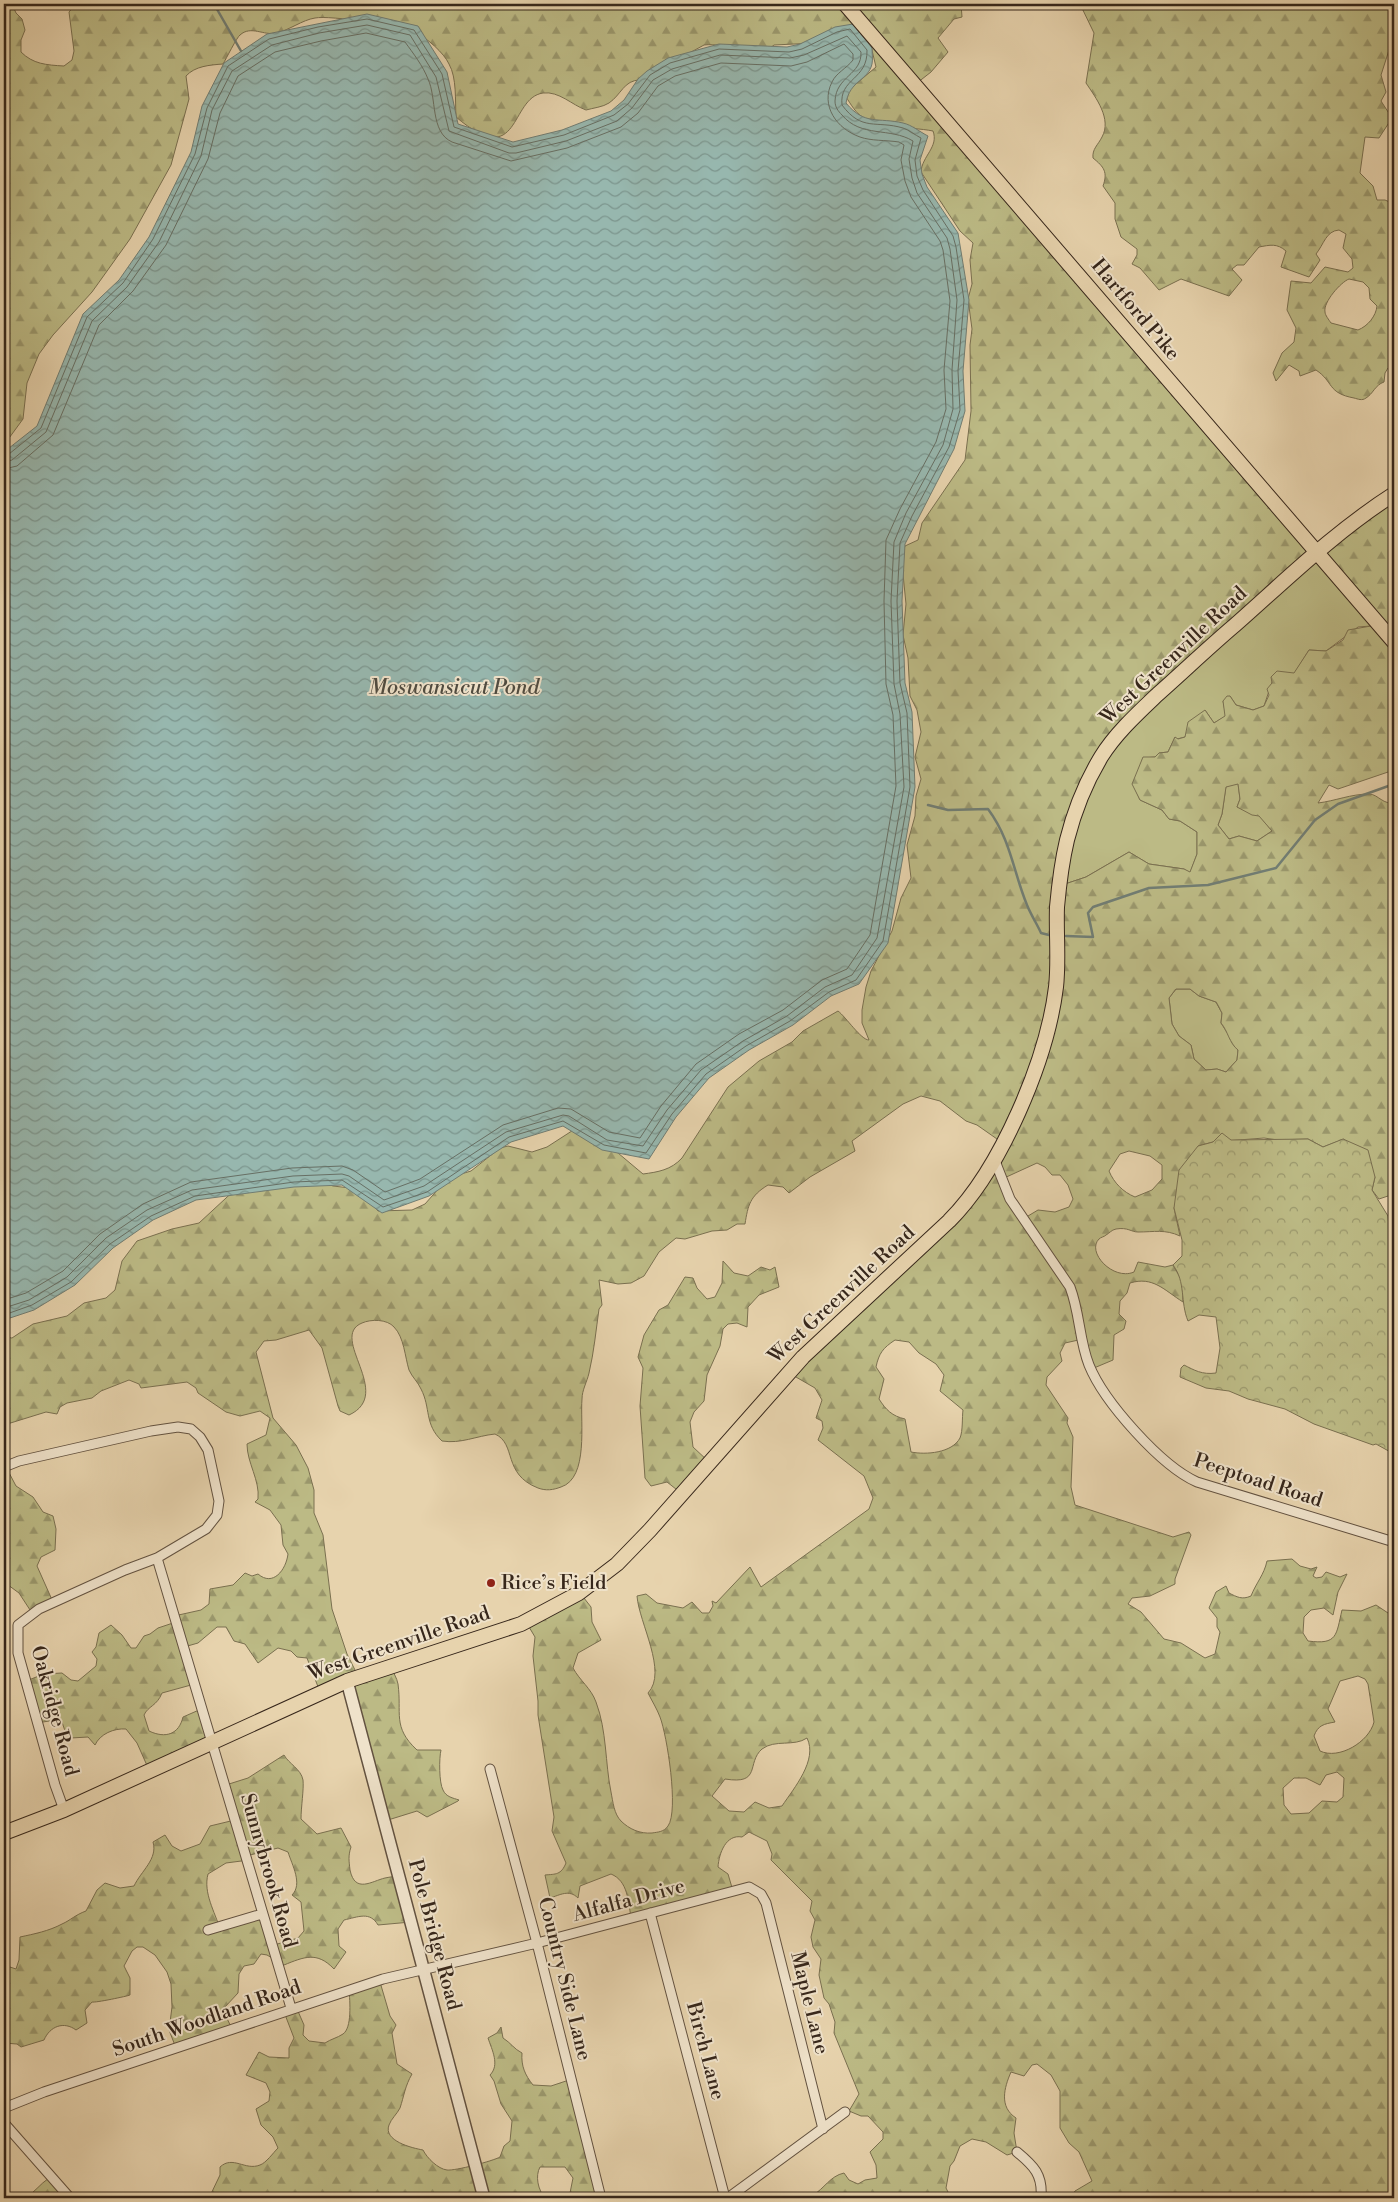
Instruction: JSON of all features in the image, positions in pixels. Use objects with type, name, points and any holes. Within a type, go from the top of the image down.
[{"type":"main road","name":"Hartford Pike","points":[[845,4],[1259,484],[1315,553],[1394,642]]},
{"type":"main road","name":"West Greenville Road","points":[[4,1833],[64,1810],[347,1681],[521,1624],[579,1593],[617,1564],[650,1530],[785,1376],[958,1212],[977,1189],[995,1160],[1027,1088],[1051,1014],[1056,985],[1057,907],[1067,839],[1083,794],[1101,757],[1131,719],[1315,553],[1352,523],[1394,494]]},
{"type":"street","name":"Peeptoad Road","points":[[995,1160],[1010,1199],[1070,1287],[1076,1302],[1085,1352],[1096,1380],[1115,1406],[1159,1457],[1177,1472],[1197,1482],[1394,1542]]},
{"type":"street","points":[[4,1467],[19,1461],[151,1431],[178,1427],[191,1429],[200,1437],[208,1450],[219,1501],[217,1515],[206,1529],[157,1558]]},
{"type":"street","name":"Sunnybrook Road","points":[[157,1558],[290,2008]]},
{"type":"street","name":"Oakridge Road","points":[[64,1810],[55,1786],[18,1653],[18,1625],[39,1609],[68,1595],[157,1558]]},
{"type":"street","name":"Pole Bridge Road","points":[[347,1681],[484,2198]]},
{"type":"street","name":"Country Side Lane","points":[[490,1769],[537,1943],[601,2198]]},
{"type":"street","name":"Alfalfa Drive","points":[[423,1968],[537,1943],[749,1887],[756,1890]]},
{"type":"street","name":"Maple Lane","points":[[756,1890],[766,1903],[823,2129]]},
{"type":"street","name":"Birch Lane","points":[[650,1913],[727,2198]]},
{"type":"street","points":[[208,1930],[262,1914]]},
{"type":"street","name":"South Woodland Road","points":[[4,2108],[11,2103],[290,2008],[423,1968]]},
{"type":"street","points":[[727,2198],[845,2112]]},
{"type":"street","points":[[4,2123],[70,2198]]},
{"type":"street","points":[[1017,2152],[1035,2167],[1040,2176],[1041,2198]]},
{"type":"green space","points":[[4,4],[12,4],[16,13],[22,19],[25,30],[21,40],[21,52],[30,59],[40,63],[64,66],[72,60],[74,51],[69,12],[76,4],[961,4],[962,17],[954,19],[938,38],[948,52],[931,72],[917,83],[1317,551],[1394,493],[1394,770],[1338,789],[1329,785],[1318,803],[1369,794],[1390,803],[1394,802],[1394,1194],[1379,1199],[1372,1190],[1375,1177],[1344,1139],[1323,1147],[1308,1139],[1278,1140],[1264,1138],[1213,1142],[1198,1146],[1174,1208],[1180,1236],[1164,1232],[1138,1232],[1116,1229],[1100,1238],[1096,1245],[1099,1258],[1110,1269],[1118,1272],[1126,1274],[1134,1272],[1138,1262],[1165,1267],[1173,1265],[1182,1281],[1183,1302],[1158,1285],[1145,1281],[1130,1283],[1127,1293],[1120,1301],[1119,1314],[1126,1321],[1124,1329],[1114,1335],[1113,1360],[1094,1368],[1083,1339],[1065,1343],[1060,1353],[1062,1361],[1047,1377],[1046,1385],[1068,1418],[1067,1423],[1073,1437],[1071,1487],[1075,1505],[1173,1537],[1189,1532],[1191,1535],[1175,1579],[1175,1584],[1150,1596],[1132,1598],[1128,1604],[1141,1612],[1164,1639],[1181,1643],[1205,1658],[1215,1654],[1220,1632],[1217,1627],[1217,1618],[1209,1608],[1216,1592],[1226,1586],[1229,1593],[1237,1597],[1245,1598],[1251,1596],[1267,1561],[1292,1559],[1300,1566],[1311,1569],[1317,1567],[1313,1576],[1316,1578],[1322,1577],[1326,1572],[1340,1577],[1347,1574],[1338,1592],[1333,1615],[1324,1608],[1311,1610],[1304,1617],[1303,1633],[1308,1641],[1330,1640],[1337,1632],[1342,1610],[1361,1611],[1376,1605],[1394,1617],[1394,2198],[1071,2198],[1075,2191],[1092,2181],[1079,2152],[1069,2143],[1060,2128],[1060,2091],[1051,2075],[1037,2064],[1032,2065],[1024,2076],[1011,2072],[1006,2084],[1005,2103],[1011,2114],[1016,2118],[1014,2133],[1017,2152],[1007,2155],[986,2142],[972,2139],[960,2146],[950,2166],[946,2188],[951,2198],[798,2198],[806,2194],[813,2195],[835,2177],[844,2173],[849,2180],[858,2184],[865,2180],[877,2178],[876,2165],[870,2152],[883,2139],[883,2132],[868,2116],[861,2116],[849,2111],[859,2094],[834,2033],[835,2022],[829,2004],[824,1998],[819,1975],[821,1959],[813,1947],[811,1937],[815,1920],[810,1911],[812,1901],[771,1860],[772,1854],[767,1841],[749,1832],[742,1837],[732,1838],[724,1846],[718,1867],[728,1874],[733,1891],[631,1917],[624,1886],[617,1877],[611,1874],[580,1886],[578,1898],[568,1893],[550,1898],[545,1875],[560,1872],[566,1863],[552,1831],[554,1817],[538,1715],[533,1656],[535,1637],[526,1622],[580,1593],[591,1607],[592,1622],[601,1640],[578,1653],[573,1668],[591,1693],[600,1713],[615,1811],[621,1821],[643,1833],[652,1833],[665,1829],[671,1818],[672,1805],[669,1755],[659,1714],[648,1693],[653,1684],[655,1673],[654,1660],[637,1596],[646,1594],[657,1603],[683,1608],[692,1602],[702,1613],[709,1613],[713,1606],[712,1601],[716,1603],[750,1567],[761,1587],[869,1509],[873,1498],[864,1476],[818,1440],[823,1428],[822,1421],[816,1418],[822,1400],[815,1388],[789,1373],[948,1225],[1002,1147],[997,1139],[977,1125],[966,1121],[940,1101],[921,1096],[903,1104],[852,1141],[855,1151],[810,1177],[789,1193],[783,1187],[768,1185],[757,1193],[751,1202],[745,1224],[737,1224],[727,1230],[712,1231],[685,1239],[676,1238],[659,1252],[644,1276],[631,1283],[618,1284],[599,1280],[602,1305],[599,1309],[591,1365],[582,1396],[582,1435],[579,1461],[576,1473],[570,1482],[561,1487],[544,1490],[527,1482],[514,1467],[502,1439],[495,1434],[462,1441],[442,1441],[436,1435],[430,1422],[420,1386],[409,1370],[400,1336],[394,1327],[387,1322],[374,1320],[362,1323],[354,1330],[352,1340],[364,1380],[366,1394],[361,1406],[349,1415],[340,1411],[322,1348],[309,1330],[276,1340],[264,1341],[256,1352],[273,1418],[296,1445],[308,1468],[314,1490],[314,1513],[323,1535],[332,1609],[347,1654],[358,1676],[390,1666],[398,1684],[400,1719],[404,1734],[417,1750],[441,1750],[440,1770],[442,1787],[446,1794],[458,1801],[427,1817],[417,1811],[388,1820],[347,1683],[320,1692],[307,1658],[297,1657],[291,1651],[278,1648],[258,1663],[245,1644],[234,1641],[226,1627],[217,1627],[198,1643],[184,1647],[191,1685],[162,1693],[158,1701],[144,1715],[149,1731],[166,1735],[175,1731],[183,1717],[199,1710],[210,1736],[149,1770],[137,1743],[126,1729],[108,1732],[95,1745],[88,1737],[71,1738],[66,1734],[61,1719],[37,1723],[26,1681],[44,1674],[62,1673],[71,1680],[78,1681],[96,1666],[97,1659],[92,1652],[96,1647],[99,1633],[111,1625],[122,1635],[131,1648],[136,1648],[144,1636],[158,1628],[173,1623],[174,1616],[201,1610],[209,1604],[210,1589],[233,1585],[245,1573],[252,1576],[258,1574],[269,1579],[274,1578],[285,1566],[288,1554],[283,1545],[281,1525],[270,1510],[255,1502],[258,1499],[258,1492],[247,1444],[266,1435],[270,1418],[260,1411],[240,1416],[226,1412],[198,1393],[196,1388],[187,1382],[141,1388],[139,1384],[129,1380],[101,1391],[92,1398],[67,1403],[60,1407],[57,1414],[46,1412],[4,1425],[4,1337],[12,1338],[33,1324],[67,1316],[84,1303],[106,1298],[115,1290],[122,1261],[137,1241],[172,1229],[199,1223],[239,1186],[297,1173],[333,1186],[359,1189],[378,1211],[412,1210],[425,1204],[448,1178],[471,1171],[500,1148],[508,1146],[532,1152],[547,1147],[578,1127],[618,1153],[643,1174],[659,1171],[669,1168],[682,1158],[728,1087],[759,1061],[792,1042],[803,1031],[838,1011],[862,1036],[869,1040],[862,1023],[866,987],[871,971],[892,931],[901,898],[911,878],[907,845],[915,816],[916,796],[921,779],[915,757],[921,732],[917,710],[910,696],[908,658],[903,635],[906,604],[901,554],[905,546],[918,540],[922,523],[965,460],[971,411],[970,345],[972,329],[968,299],[972,284],[970,260],[973,243],[960,231],[921,172],[924,161],[934,142],[933,131],[887,126],[869,121],[856,111],[844,94],[876,67],[870,42],[852,27],[815,43],[774,45],[759,51],[704,45],[640,80],[630,82],[613,100],[601,106],[586,110],[560,96],[543,93],[532,98],[511,128],[503,135],[492,137],[477,132],[456,117],[454,83],[449,64],[435,46],[425,38],[409,30],[382,24],[323,17],[310,19],[286,30],[271,34],[253,31],[244,32],[223,64],[198,68],[186,76],[189,99],[171,165],[130,239],[92,292],[53,335],[39,354],[27,383],[23,419],[4,445]],"holes":[[[1318,553],[1371,626],[1348,630],[1343,640],[1326,651],[1309,650],[1294,673],[1277,671],[1271,677],[1272,683],[1267,689],[1269,695],[1264,706],[1253,710],[1236,705],[1230,696],[1227,696],[1223,701],[1225,716],[1214,723],[1205,710],[1188,722],[1185,737],[1178,739],[1175,737],[1168,752],[1159,753],[1155,757],[1143,757],[1132,784],[1140,800],[1162,810],[1169,819],[1180,821],[1197,832],[1197,854],[1190,872],[1184,869],[1149,864],[1129,852],[1086,877],[1062,885],[1082,795],[1131,719]],[[1238,784],[1240,799],[1237,807],[1252,815],[1259,816],[1272,831],[1257,841],[1239,836],[1229,839],[1218,825],[1222,814],[1226,787]],[[1176,989],[1190,989],[1199,996],[1216,1002],[1222,1013],[1221,1023],[1238,1050],[1237,1060],[1226,1072],[1217,1069],[1206,1070],[1194,1059],[1191,1045],[1179,1036],[1172,1024],[1169,998]],[[1129,1151],[1150,1156],[1162,1165],[1162,1179],[1152,1190],[1135,1197],[1119,1187],[1109,1171],[1120,1154]],[[1037,1163],[1045,1167],[1052,1175],[1060,1175],[1068,1185],[1073,1199],[1069,1207],[1055,1212],[1038,1210],[1023,1219],[1002,1179]],[[895,1340],[909,1342],[919,1353],[936,1364],[944,1375],[940,1391],[963,1410],[961,1435],[951,1447],[931,1453],[911,1452],[905,1419],[890,1412],[879,1399],[884,1379],[876,1367],[880,1354]],[[1358,1676],[1365,1679],[1368,1684],[1374,1722],[1366,1736],[1352,1747],[1336,1753],[1320,1751],[1314,1736],[1317,1729],[1328,1723],[1335,1722],[1328,1709],[1340,1681]],[[807,1738],[810,1746],[809,1755],[803,1774],[798,1782],[782,1806],[769,1808],[755,1802],[744,1812],[729,1811],[712,1796],[725,1779],[737,1780],[749,1776],[757,1755],[762,1749],[773,1744],[802,1741]],[[1337,1772],[1344,1778],[1343,1797],[1337,1802],[1322,1801],[1309,1813],[1291,1814],[1284,1805],[1283,1788],[1294,1778],[1306,1778],[1320,1785],[1326,1775]]]},
{"type":"green space","points":[[1080,4],[1333,4],[1348,8],[1371,9],[1394,4],[1394,41],[1390,47],[1381,75],[1386,92],[1381,101],[1392,118],[1379,138],[1365,137],[1360,173],[1373,186],[1377,200],[1385,200],[1394,204],[1394,370],[1388,368],[1385,373],[1384,382],[1378,385],[1364,399],[1360,400],[1339,393],[1316,370],[1300,376],[1299,371],[1289,365],[1276,381],[1273,373],[1282,353],[1294,342],[1296,328],[1287,310],[1291,281],[1311,283],[1325,267],[1348,272],[1353,268],[1352,259],[1343,248],[1346,234],[1339,230],[1331,233],[1316,254],[1320,260],[1309,277],[1281,267],[1286,251],[1283,248],[1273,245],[1259,247],[1244,265],[1237,265],[1232,269],[1242,280],[1229,296],[1181,279],[1159,290],[1140,268],[1132,264],[1137,255],[1137,249],[1121,237],[1115,219],[1115,203],[1103,186],[1104,170],[1093,158],[1094,150],[1105,130],[1102,109],[1086,83],[1094,33]],"holes":[[[1349,279],[1363,282],[1369,288],[1370,299],[1377,306],[1371,320],[1358,330],[1331,323],[1326,315],[1325,308],[1333,293]]]},
{"type":"green space","points":[[1318,552],[1371,626],[1358,627],[1326,651],[1309,650],[1294,674],[1272,682],[1264,706],[1253,710],[1236,705],[1230,696],[1223,701],[1226,716],[1214,723],[1205,710],[1185,737],[1177,739],[1175,737],[1168,752],[1159,753],[1155,757],[1143,758],[1133,784],[1140,800],[1162,810],[1169,819],[1180,821],[1197,832],[1197,854],[1190,873],[1184,869],[1149,864],[1129,852],[1086,877],[1062,885],[1061,867],[1104,752]]},
{"type":"green space","points":[[1238,783],[1240,799],[1237,807],[1259,815],[1272,831],[1257,841],[1239,836],[1229,839],[1218,825],[1222,814],[1226,786]]},
{"type":"green space","points":[[1176,989],[1190,989],[1199,996],[1216,1002],[1222,1013],[1221,1023],[1238,1050],[1237,1060],[1226,1072],[1217,1069],[1206,1070],[1194,1059],[1191,1045],[1179,1036],[1172,1024],[1169,998]]},
{"type":"green space","points":[[1222,1133],[1231,1140],[1308,1139],[1323,1147],[1343,1139],[1368,1150],[1375,1177],[1372,1190],[1388,1216],[1394,1281],[1394,1304],[1390,1318],[1394,1341],[1394,1454],[1376,1444],[1373,1445],[1314,1424],[1285,1409],[1248,1399],[1229,1391],[1206,1388],[1180,1377],[1181,1368],[1184,1365],[1202,1373],[1216,1373],[1220,1348],[1216,1317],[1199,1315],[1188,1321],[1180,1278],[1173,1265],[1182,1256],[1182,1240],[1174,1208],[1179,1170],[1198,1146],[1213,1142]]},
{"type":"green space","points":[[723,1261],[734,1273],[748,1276],[761,1267],[770,1270],[775,1267],[779,1287],[759,1295],[748,1307],[747,1327],[737,1323],[728,1324],[723,1329],[720,1346],[707,1375],[704,1401],[694,1412],[690,1422],[693,1447],[708,1461],[681,1493],[667,1482],[651,1486],[645,1478],[640,1406],[643,1368],[638,1357],[644,1335],[659,1310],[668,1305],[685,1277],[693,1278],[697,1288],[707,1299],[715,1297],[722,1283]]},
{"type":"green space","points":[[4,1467],[6,1467],[16,1486],[33,1497],[43,1512],[53,1516],[56,1529],[55,1550],[41,1557],[37,1566],[53,1602],[32,1613],[19,1593],[4,1582]]},
{"type":"green space","points":[[284,1755],[302,1776],[301,1819],[317,1834],[341,1828],[351,1847],[349,1856],[350,1870],[356,1882],[364,1884],[401,1876],[411,1922],[378,1925],[367,1916],[344,1920],[338,1929],[339,1946],[346,1952],[334,1969],[328,1963],[316,1958],[304,1958],[284,1965],[267,1955],[261,1954],[254,1964],[244,1966],[239,1974],[238,1993],[225,2007],[224,2012],[232,2029],[176,2048],[169,2030],[172,2007],[171,1984],[167,1972],[155,1955],[143,1947],[137,1947],[132,1951],[124,1966],[130,1978],[130,1995],[92,2002],[85,2010],[87,2023],[76,2030],[67,2026],[58,2026],[50,2031],[44,2040],[21,2047],[17,2044],[4,2043],[4,1974],[6,1977],[10,1967],[16,1969],[19,1960],[20,1937],[52,1929],[86,1911],[97,1890],[105,1883],[120,1888],[134,1886],[151,1859],[154,1848],[153,1842],[165,1835],[172,1846],[181,1851],[200,1844],[210,1826],[239,1819],[229,1784],[248,1778]],"holes":[[[278,1848],[288,1852],[297,1880],[297,1885],[292,1895],[301,1902],[304,1931],[298,1938],[274,1945],[262,1917],[220,1929],[208,1895],[208,1874],[226,1863],[249,1860],[250,1855]]]},
{"type":"green space","points":[[380,1982],[390,2016],[396,2025],[392,2033],[397,2064],[412,2074],[400,2108],[389,2125],[388,2131],[394,2139],[400,2143],[423,2150],[433,2163],[447,2170],[458,2169],[500,2157],[504,2146],[510,2141],[512,2121],[501,2104],[494,2081],[490,2075],[495,2062],[488,2038],[497,2033],[501,2027],[503,2038],[522,2053],[524,2070],[533,2085],[551,2086],[572,2079],[602,2198],[569,2198],[573,2178],[565,2167],[540,2167],[538,2183],[545,2198],[209,2198],[220,2175],[220,2167],[230,2162],[249,2166],[260,2165],[278,2148],[273,2137],[261,2125],[256,2109],[269,2101],[270,2092],[266,2083],[246,2075],[259,2052],[269,2057],[289,2058],[289,2048],[294,2038],[284,2012],[297,2009],[304,2025],[303,2035],[309,2041],[325,2043],[346,2031],[350,2014],[349,1989]]},
{"type":"green space","points":[[49,2178],[68,2198],[25,2198],[31,2194]]},
{"type":"water","name":"Moswansicut Pond","points":[[367,14],[418,26],[447,72],[458,124],[513,142],[562,130],[611,111],[624,100],[638,79],[668,58],[719,44],[787,47],[800,44],[835,27],[853,24],[872,48],[872,62],[867,74],[851,90],[846,103],[859,115],[866,118],[906,124],[928,136],[920,160],[922,174],[927,187],[958,233],[969,300],[963,371],[965,411],[954,449],[905,544],[902,601],[905,683],[912,712],[915,787],[888,943],[859,984],[831,996],[793,1025],[749,1050],[709,1078],[676,1117],[649,1159],[602,1150],[563,1126],[511,1142],[429,1196],[382,1213],[342,1185],[294,1187],[196,1200],[153,1220],[113,1248],[75,1285],[34,1310],[4,1320],[4,452],[37,426],[83,314],[119,280],[149,237],[191,152],[202,106],[224,63],[267,34]]},
{"type":"waterway","points":[[214,4],[241,51]]},
{"type":"waterway","points":[[1066,936],[1093,937],[1088,913],[1093,907],[1149,888],[1208,885],[1276,868],[1315,820],[1338,804],[1394,784]]},
{"type":"waterway","points":[[928,805],[948,810],[988,809],[1007,844],[1030,912],[1041,933],[1049,935]]},
{"type":"place","name":"Rice’s Field","points":[[491,1583]]}]
